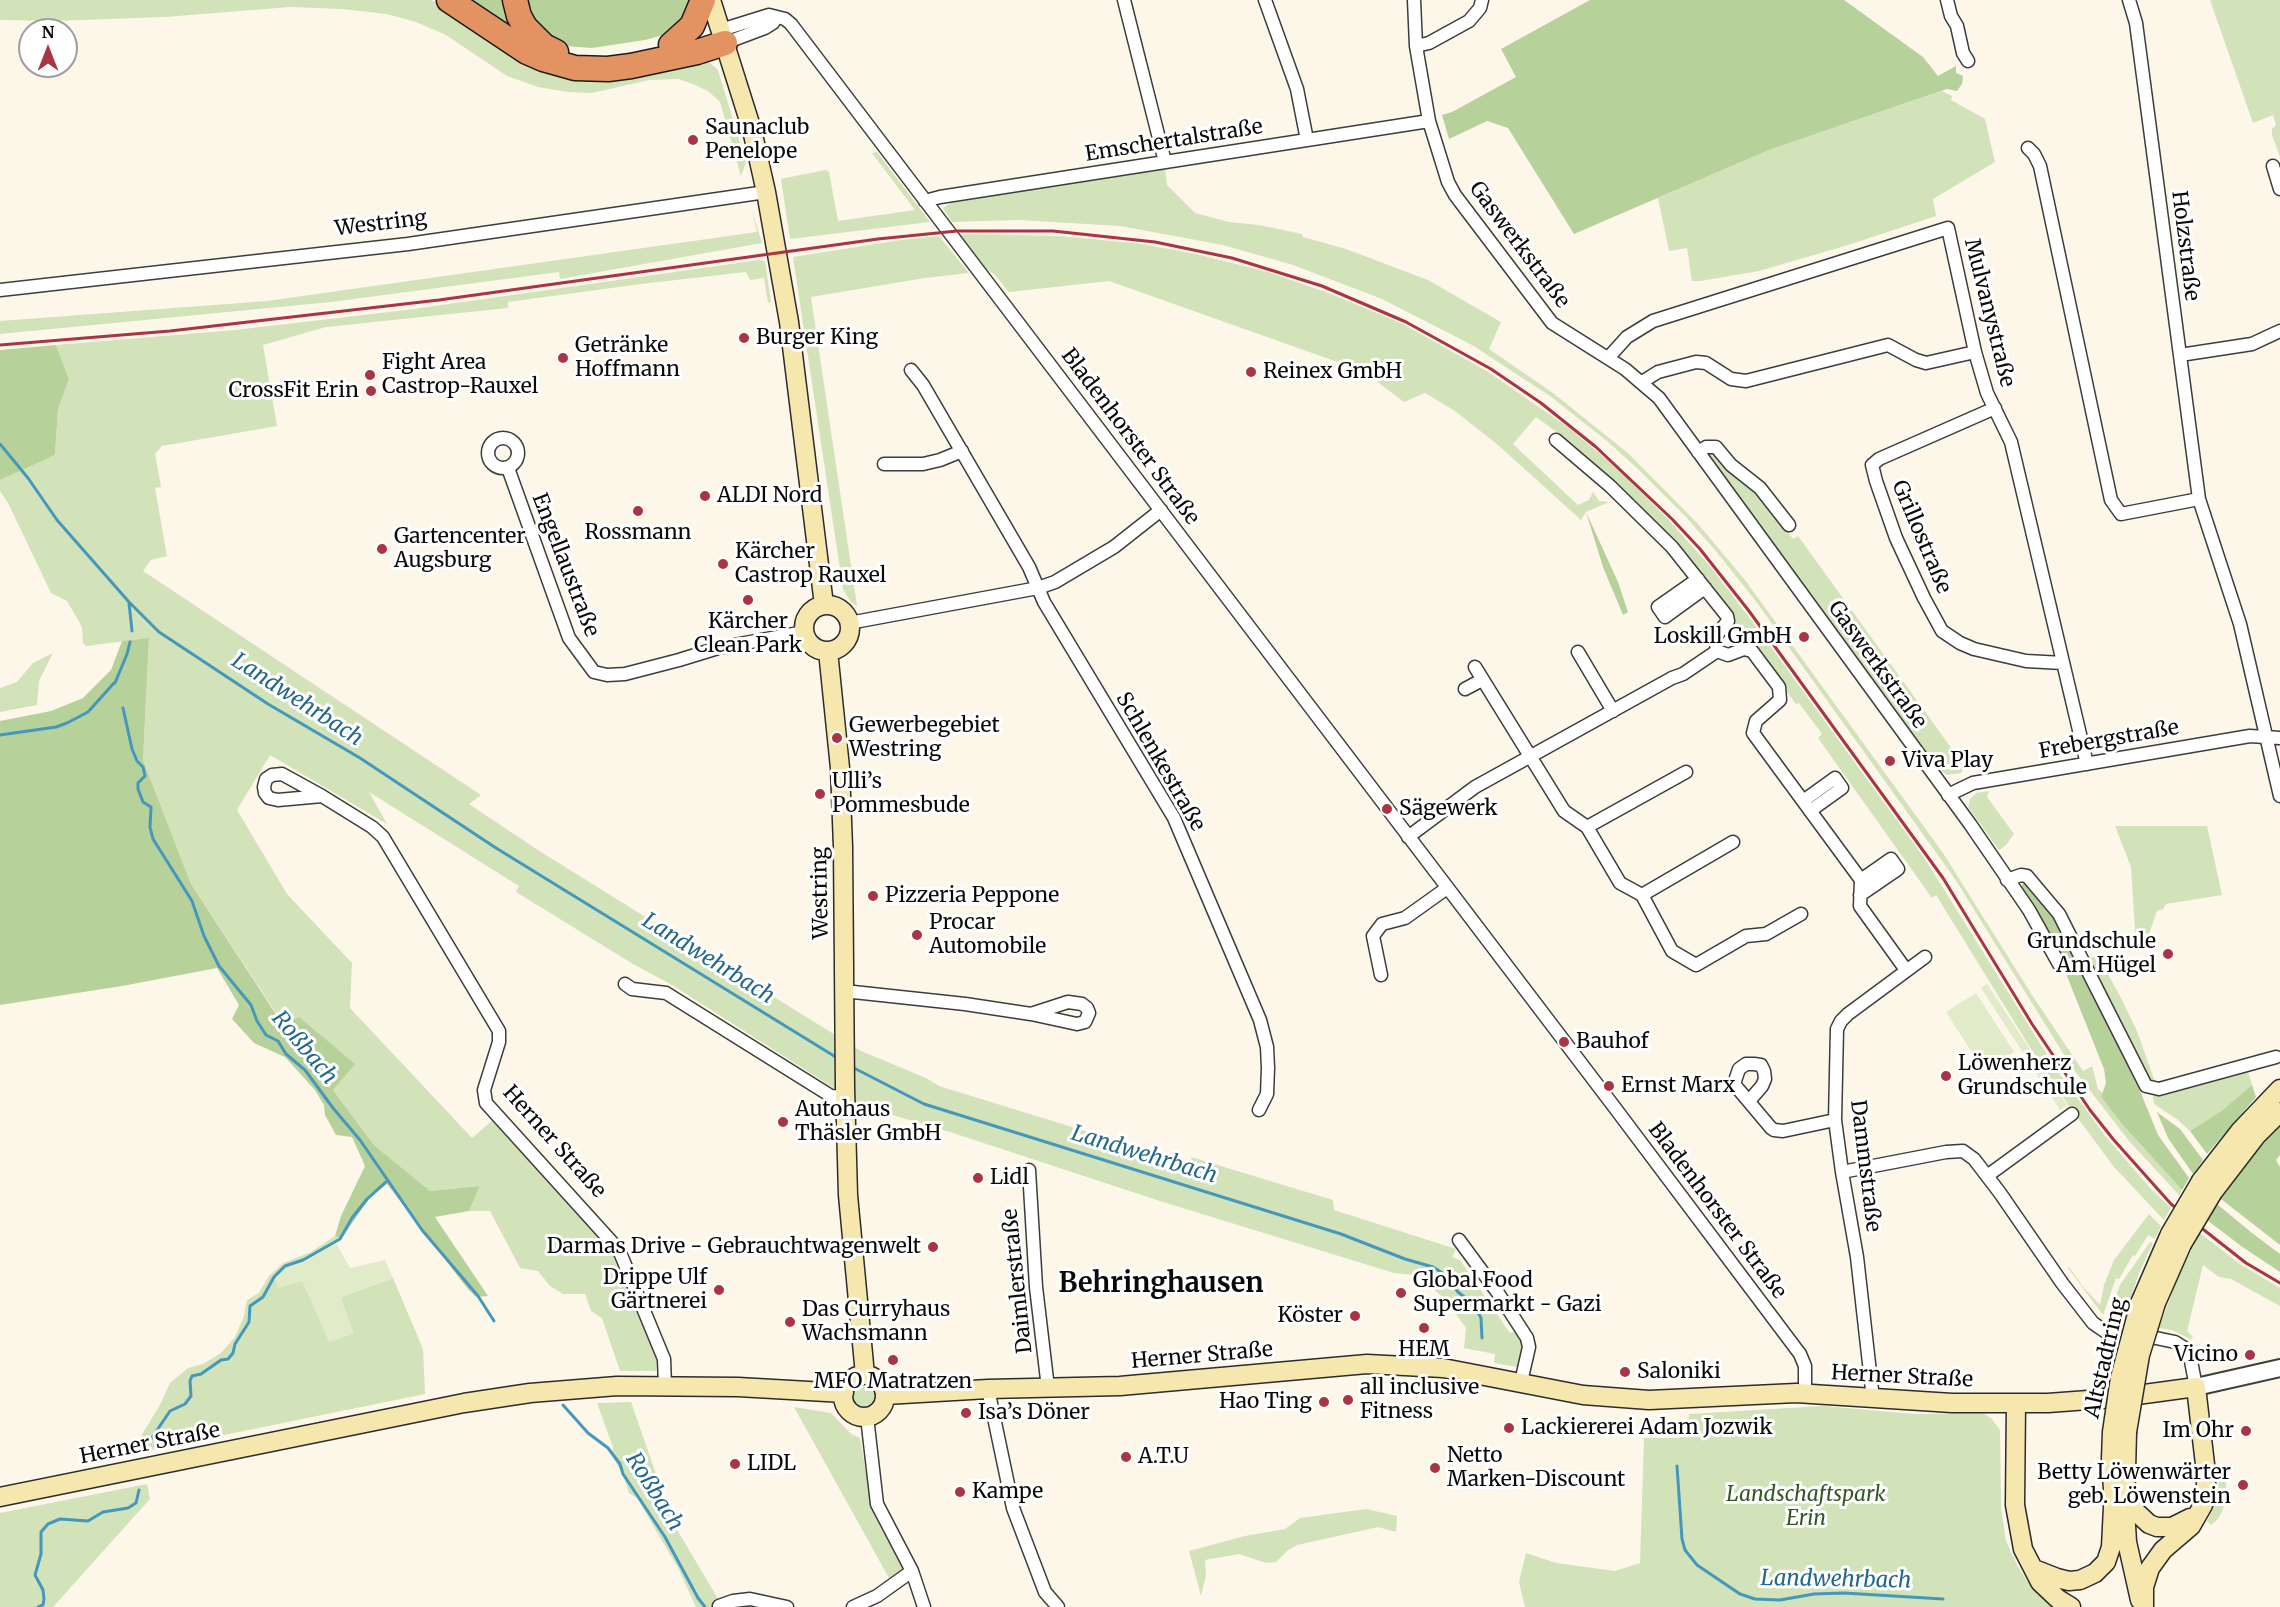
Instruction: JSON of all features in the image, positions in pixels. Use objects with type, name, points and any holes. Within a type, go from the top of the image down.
[{"type":"highway","points":[[449,0],[527,52],[575,68],[608,69],[632,66],[698,52],[723,36]]},
{"type":"highway","points":[[515,0],[519,16],[533,36],[544,46],[564,55],[608,56],[723,36]]},
{"type":"highway","points":[[671,45],[692,26],[703,0]]},
{"type":"main road","points":[[711,0],[752,130],[766,192],[789,322],[824,605]]},
{"type":"main road","points":[[824,605],[843,611],[849,623],[849,631],[844,643],[828,651],[814,647],[804,632],[806,618],[811,612],[824,605]]},
{"type":"main road","name":"Westring","points":[[828,651],[840,780],[843,847],[845,1092],[852,1247],[865,1375]]},
{"type":"main road","name":"Altstadtring","points":[[2133,1607],[2127,1587],[2113,1507],[2120,1432],[2140,1355],[2148,1303],[2176,1239],[2240,1131],[2280,1089]]},
{"type":"main road","name":"Altstadtring","points":[[2207,1187],[2280,1112]]},
{"type":"main road","name":"Herner Straße","points":[[886,1395],[1194,1381],[1367,1364],[1443,1368],[1583,1395],[1649,1400],[1771,1393],[1952,1403],[2016,1403],[2082,1401],[2196,1388]]},
{"type":"main road","points":[[865,1375],[872,1376],[880,1382],[886,1395],[882,1409],[867,1417],[856,1416],[844,1402],[844,1393],[849,1382],[865,1375]]},
{"type":"main road","name":"Herner Straße","points":[[0,1497],[486,1400],[597,1387],[664,1386],[844,1393]]},
{"type":"main road","points":[[2143,1607],[2144,1587],[2150,1568],[2163,1550],[2191,1526],[2203,1505],[2207,1488],[2196,1388]]},
{"type":"main road","points":[[2016,1403],[2015,1504],[2023,1549],[2040,1582],[2058,1599],[2071,1607]]},
{"type":"main road","name":"Altstadtring","points":[[2120,1432],[2126,1490],[2127,1542],[2134,1580],[2143,1607]]},
{"type":"main road","points":[[2126,1490],[2134,1510],[2149,1524],[2157,1527],[2172,1527],[2198,1515]]},
{"type":"main road","points":[[2034,1569],[2069,1581],[2080,1580],[2095,1573],[2106,1562],[2111,1547],[2113,1507]]},
{"type":"street","points":[[1124,0],[1165,162]]},
{"type":"street","points":[[1265,0],[1297,89],[1307,140]]},
{"type":"street","name":"Gaswerkstraße","points":[[1414,0],[1416,46],[1430,121],[1448,182],[1455,195],[1552,323],[1608,358],[1642,382],[1659,398],[1948,795],[2029,910],[2059,964]]},
{"type":"street","points":[[1416,46],[1429,43],[1469,21],[1480,9],[1482,0]]},
{"type":"street","points":[[1947,0],[1951,16],[1957,26],[1963,53],[1968,62]]},
{"type":"street","name":"Holzstraße","points":[[2129,0],[2136,23],[2199,499],[2240,624],[2280,796]]},
{"type":"street","name":"Bladenhorster Straße","points":[[723,36],[760,16],[769,15],[785,19],[791,24],[1800,1354],[1805,1366],[1805,1394]]},
{"type":"street","name":"Emschertalstraße","points":[[925,201],[1430,121]]},
{"type":"street","points":[[2028,148],[2040,166],[2111,500],[2121,514],[2199,499]]},
{"type":"street","points":[[2273,166],[2280,189]]},
{"type":"street","name":"Westring","points":[[0,290],[408,244],[766,192]]},
{"type":"street","name":"Mulvanystraße","points":[[1608,358],[1627,337],[1653,321],[1947,228],[1975,352],[1987,393],[2011,442],[2086,764]]},
{"type":"street","points":[[2180,355],[2252,344],[2280,331]]},
{"type":"street","points":[[1642,382],[1658,372],[1701,361],[1731,379],[1746,381],[1888,345],[1921,363],[1975,352]]},
{"type":"street","name":"Schlenkestraße","points":[[911,370],[923,385],[1029,567],[1044,602],[1174,818],[1260,1020],[1267,1047],[1268,1068],[1267,1094],[1259,1110]]},
{"type":"street","name":"Grillostraße","points":[[1995,408],[1879,459],[1872,465],[1876,481],[1896,538],[1942,631],[1959,643],[1974,649],[2026,661],[2063,663]]},
{"type":"street","points":[[1556,440],[1633,508],[1672,547],[1727,616],[1728,621],[1715,637],[1717,651]]},
{"type":"street","points":[[1698,452],[1706,447],[1716,447],[1731,465],[1754,483],[1789,525]]},
{"type":"street","points":[[884,464],[923,464],[962,452]]},
{"type":"street","name":"Engellaustraße","points":[[508,468],[569,638],[594,672],[625,674],[718,648],[804,632]]},
{"type":"street","points":[[849,623],[1038,588],[1054,582],[1114,547],[1161,510]]},
{"type":"street","points":[[1717,651],[1728,655],[1744,649],[1752,651],[1779,687],[1780,700],[1756,721],[1753,733],[1861,880],[1860,906],[1906,970]]},
{"type":"street","points":[[1408,837],[1475,787],[1683,674],[1717,651]]},
{"type":"street","points":[[1578,652],[1613,711]]},
{"type":"street","points":[[1475,667],[1564,811],[1587,827],[1620,883],[1642,895],[1672,951],[1696,965],[1746,936],[1766,934],[1801,914]]},
{"type":"street","points":[[1465,689],[1482,680]]},
{"type":"street","name":"Frebergstraße","points":[[1948,795],[1973,783],[2250,736],[2280,738]]},
{"type":"street","points":[[1587,827],[1686,772]]},
{"type":"street","name":"Herner Straße","points":[[322,796],[384,837],[492,1019],[500,1038],[484,1090],[486,1103],[619,1250],[664,1359],[664,1386]]},
{"type":"street","points":[[1642,895],[1733,842]]},
{"type":"street","points":[[1860,895],[1898,869],[1891,859],[1861,880]]},
{"type":"street","points":[[2007,880],[2022,875],[2027,876],[2059,914],[2146,1086],[2159,1089],[2276,1057]]},
{"type":"street","points":[[1381,975],[1373,936],[1382,924],[1406,918],[1447,888]]},
{"type":"street","name":"Dammstraße","points":[[1873,1399],[1857,1257],[1842,1172],[1836,1120],[1836,1040],[1839,1024],[1848,1014],[1925,957]]},
{"type":"street","points":[[624,984],[632,989],[666,993],[831,1096],[845,1092]]},
{"type":"street","points":[[844,992],[965,1004],[1030,1014]]},
{"type":"street","points":[[1749,1101],[1771,1128],[1779,1131],[1836,1120]]},
{"type":"street","points":[[1987,1176],[2072,1114]]},
{"type":"street","points":[[1842,1172],[1963,1151],[1974,1159],[1987,1176],[2093,1323],[2118,1337],[2156,1338],[2175,1342],[2186,1349],[2190,1356],[2196,1388]]},
{"type":"street","name":"Daimlerstraße","points":[[1029,1170],[1036,1287],[1048,1388]]},
{"type":"street","points":[[1459,1240],[1507,1306],[1527,1338],[1529,1347],[1521,1382]]},
{"type":"street","name":"Herner Straße","points":[[2196,1388],[2280,1368]]},
{"type":"street","points":[[2235,1380],[2280,1380]]},
{"type":"street","points":[[988,1389],[1013,1508],[1045,1592],[1058,1607]]},
{"type":"street","points":[[867,1417],[877,1504],[912,1571],[924,1607]]},
{"type":"street","points":[[853,1607],[877,1596],[912,1571]]},
{"type":"street","points":[[719,1606],[750,1599],[787,1607]]},
{"type":"green space","points":[[0,0],[431,0],[528,61],[704,61],[710,63],[718,70],[746,162],[741,176],[720,102],[708,91],[693,84],[678,79],[649,80],[592,93],[538,87],[507,76],[446,35],[416,22],[387,14],[290,7],[165,17],[0,20]]},
{"type":"green space","points":[[457,0],[508,0],[529,41]]},
{"type":"green space","points":[[520,0],[691,0],[690,13],[667,34],[645,40],[592,48],[565,46],[538,30]]},
{"type":"green space","points":[[1590,0],[1844,0],[1923,57],[1938,76],[1956,66],[1956,73],[1963,76],[1962,84],[1957,91],[1947,89],[1769,150],[1574,234],[1508,128],[1487,121],[1449,139],[1442,115],[1452,112],[1516,77],[1501,49]]},
{"type":"green space","points":[[2210,0],[2280,0],[2280,157],[2272,135],[2272,129],[2276,125],[2273,115],[2253,123]]},
{"type":"green space","points":[[1942,91],[1952,96],[1951,100],[1985,119],[1995,162],[1933,199],[1936,216],[1759,271],[1700,281],[1692,281],[1687,248],[1669,251],[1658,198],[1769,150]]},
{"type":"green space","points":[[877,152],[930,222],[790,239],[781,179],[785,178],[826,170],[829,172],[838,221],[915,210],[872,153]]},
{"type":"green space","points":[[1165,169],[1167,185],[1195,213],[1229,222],[1259,225],[1302,234],[1303,237],[1346,249],[1428,280],[1501,322],[1489,349],[1553,393],[1629,454],[1698,524],[1745,580],[1943,853],[2032,995],[2083,1071],[2092,1066],[2098,1089],[2103,1093],[2101,1097],[2122,1124],[2182,1190],[2179,1195],[2129,1141],[2071,1066],[1955,879],[1755,600],[1686,517],[1607,441],[1550,396],[1472,345],[1382,299],[1293,265],[1223,245],[1120,226],[1019,220],[952,222],[943,208],[952,202]]},
{"type":"green space","points":[[752,211],[762,243],[560,279],[559,272],[331,302],[0,334],[0,321],[267,301],[757,232]]},
{"type":"green space","points":[[960,235],[1061,236],[1142,244],[1196,254],[1268,272],[1331,294],[1403,324],[1490,373],[1569,428],[1618,469],[1667,518],[1708,564],[1752,621],[1925,859],[2056,1069],[2106,1137],[2151,1189],[2171,1208],[2164,1220],[2114,1167],[2071,1109],[1936,895],[1932,898],[1818,738],[1822,734],[1799,703],[1796,704],[1752,644],[1745,642],[1733,626],[1734,619],[1707,584],[1557,436],[1558,433],[1536,417],[1513,444],[1578,505],[1589,500],[1593,492],[1599,501],[1609,502],[1586,512],[1581,520],[1498,445],[1455,411],[1425,393],[1404,402],[1363,371],[1109,281],[1009,292],[994,274],[982,266]]},
{"type":"green space","points":[[939,236],[969,273],[811,297],[857,606],[850,601],[843,589],[793,257]]},
{"type":"green space","points":[[759,260],[765,261],[771,302],[768,303],[764,278],[750,280],[746,272],[508,302],[508,308],[326,327],[263,345],[277,426],[162,446],[155,454],[161,487],[155,488],[167,556],[151,560],[143,571],[481,795],[469,804],[541,852],[861,1051],[926,1078],[939,1086],[1192,1164],[1191,1157],[1333,1200],[1334,1210],[1456,1249],[1452,1257],[1460,1260],[1510,1333],[1517,1331],[1522,1340],[1522,1354],[1517,1367],[1494,1363],[1495,1354],[1464,1348],[1466,1328],[1444,1298],[1414,1275],[1394,1273],[862,1106],[672,985],[633,964],[516,892],[519,886],[369,792],[387,824],[270,755],[237,810],[287,894],[352,963],[350,1008],[472,1138],[493,1120],[614,1251],[658,1360],[656,1371],[620,1371],[602,1318],[591,1311],[585,1294],[563,1294],[550,1286],[538,1271],[520,1268],[490,1211],[469,1211],[480,1186],[430,1191],[374,1145],[333,1090],[354,1064],[299,1018],[284,1025],[191,884],[143,760],[149,638],[86,646],[83,643],[82,627],[67,601],[51,593],[0,491],[0,480],[55,455],[58,409],[69,379],[56,345],[235,330],[406,310]]},
{"type":"green space","points":[[56,345],[69,379],[58,409],[55,455],[0,480],[0,350]]},
{"type":"green space","points":[[1712,449],[1757,489],[1793,539],[1798,536],[1965,767],[1961,773],[1947,775],[1926,752],[1707,453]]},
{"type":"green space","points":[[1586,512],[1618,582],[1628,612],[1623,615],[1603,567]]},
{"type":"green space","points":[[149,638],[143,760],[191,884],[283,1025],[299,1017],[355,1064],[333,1090],[374,1145],[430,1191],[480,1186],[469,1211],[435,1217],[488,1296],[476,1297],[467,1288],[387,1184],[369,1199],[341,1239],[335,1236],[341,1216],[365,1166],[352,1137],[336,1135],[325,1115],[324,1105],[315,1090],[285,1057],[254,1043],[232,1019],[239,1005],[217,968],[0,1005],[0,721],[51,711],[83,698],[111,670],[122,641]]},
{"type":"green space","points":[[53,653],[39,681],[37,705],[0,712],[0,688],[17,682],[33,663]]},
{"type":"green space","points":[[1989,791],[1987,797],[2014,834],[1999,850],[1968,807],[1970,799],[1976,793]]},
{"type":"green space","points":[[2115,826],[2207,826],[2222,895],[2166,904],[2163,909],[2157,911],[2147,940],[2136,944],[2131,867]]},
{"type":"green space","points":[[2024,881],[2056,917],[2140,1091],[2158,1135],[2189,1178],[2182,1190],[2122,1124],[2101,1097],[2106,1083],[2104,1069],[2049,931],[2021,887]]},
{"type":"green space","points":[[2094,957],[2104,967],[2121,998],[2137,1031],[2155,1082],[2149,1079],[2090,965],[2088,958]]},
{"type":"green space","points":[[1987,984],[2067,1105],[2060,1110],[1981,988]]},
{"type":"green space","points":[[1976,993],[2014,1052],[1984,1071],[1946,1012]]},
{"type":"green space","points":[[2248,1072],[2252,1085],[2247,1091],[2190,1131],[2154,1104],[2153,1095],[2163,1096]]},
{"type":"green space","points":[[2252,1085],[2256,1097],[2207,1154],[2190,1131],[2223,1110]]},
{"type":"green space","points":[[2157,1112],[2180,1129],[2203,1160],[2193,1174],[2168,1138]]},
{"type":"green space","points":[[2280,1126],[2280,1155],[2276,1160],[2280,1167],[2280,1245],[2221,1199],[2252,1156]]},
{"type":"green space","points":[[2217,1204],[2280,1254],[2280,1272],[2207,1220]]},
{"type":"green space","points":[[2149,1214],[2161,1226],[2155,1239],[2148,1235],[2119,1279],[2116,1278],[2103,1315],[2068,1268],[2100,1305],[2104,1285],[2114,1260]]},
{"type":"green space","points":[[2200,1233],[2240,1264],[2280,1288],[2280,1306],[2231,1279],[2219,1277],[2203,1265],[2187,1331],[2193,1337],[2190,1339],[2172,1330],[2159,1328],[2178,1277]]},
{"type":"green space","points":[[335,1236],[341,1239],[304,1261],[286,1268],[302,1281],[341,1297],[393,1278],[423,1349],[425,1394],[126,1455],[135,1446],[160,1405],[170,1383],[188,1368],[203,1364],[221,1353],[235,1337],[244,1316],[247,1300],[259,1293],[269,1276],[283,1263],[311,1252]]},
{"type":"green space","points":[[2150,1242],[2153,1243],[2139,1273],[2121,1327],[2118,1326],[2107,1319],[2120,1285]]},
{"type":"green space","points":[[336,1243],[350,1268],[385,1260],[393,1278],[341,1297],[354,1334],[329,1342],[302,1281],[278,1288],[275,1278],[286,1268]]},
{"type":"green space","points":[[865,1381],[876,1385],[880,1396],[876,1407],[865,1411],[854,1407],[850,1396],[854,1385]]},
{"type":"green space","points":[[631,1402],[673,1523],[720,1602],[711,1607],[696,1607],[678,1568],[637,1498],[629,1493],[623,1475],[612,1456],[613,1447],[597,1403]]},
{"type":"green space","name":"Landschaftspark Erin","points":[[1823,1406],[1914,1414],[1982,1413],[1991,1418],[2000,1430],[2001,1508],[2006,1541],[2027,1581],[2053,1607],[1525,1607],[1519,1582],[1526,1553],[1556,1563],[1615,1571],[1640,1563],[1644,1438],[1680,1438],[1689,1425],[1689,1414]]},
{"type":"green space","points":[[794,1407],[831,1413],[851,1434],[860,1438],[876,1519],[904,1569],[889,1578]]},
{"type":"green space","points":[[2226,1477],[2223,1509],[2218,1519],[2211,1525],[2207,1521],[2217,1502],[2219,1478]]},
{"type":"green space","points":[[147,1484],[150,1499],[53,1607],[0,1607],[0,1513]]},
{"type":"green space","points":[[1366,1509],[1397,1516],[1396,1532],[1378,1527],[1297,1545],[1276,1562],[1266,1563],[1239,1554],[1205,1560],[1206,1575],[1201,1596],[1189,1551],[1245,1536],[1285,1529],[1300,1518]]},
{"type":"waterway","name":"Landwehrbach","points":[[0,444],[28,478],[57,520],[129,602],[159,632],[268,704],[360,758],[496,848],[839,1059]]},
{"type":"waterway","name":"Roßbach","points":[[129,603],[132,631]]},
{"type":"waterway","name":"Roßbach","points":[[115,683],[130,642]]},
{"type":"waterway","points":[[0,735],[56,727],[67,723],[88,712],[114,683]]},
{"type":"waterway","name":"Roßbach","points":[[123,708],[132,749],[137,761],[143,767],[145,776],[138,783],[138,789],[143,802],[151,807],[150,827],[153,839],[192,901],[204,936],[219,966],[251,1005],[266,1035],[278,1041],[286,1054],[305,1070],[360,1140],[422,1230],[478,1296],[494,1321]]},
{"type":"waterway","name":"Landwehrbach","points":[[852,1067],[924,1104],[1341,1234],[1405,1259],[1433,1267],[1444,1274],[1458,1292],[1474,1305],[1481,1318],[1482,1338]]},
{"type":"waterway","points":[[149,1442],[170,1411],[185,1404],[191,1396],[192,1376],[201,1374],[221,1360],[228,1359],[233,1353],[235,1344],[249,1322],[250,1306],[263,1297],[274,1277],[285,1266],[303,1260],[340,1239],[352,1218],[367,1199],[387,1181]]},
{"type":"waterway","name":"Roßbach","points":[[563,1405],[588,1433],[608,1448],[620,1464],[623,1474],[665,1537],[705,1607]]},
{"type":"waterway","name":"Landwehrbach","points":[[1677,1466],[1682,1539],[1685,1550],[1697,1565],[1740,1594],[1755,1599],[1780,1600],[1814,1594],[1844,1593],[1943,1599]]},
{"type":"waterway","points":[[38,1607],[43,1605],[44,1599],[43,1590],[35,1575],[41,1554],[41,1532],[48,1524],[60,1519],[88,1521],[103,1512],[128,1508],[136,1503],[139,1490]]},
{"type":"railway","points":[[0,345],[170,331],[439,300],[878,239],[957,231],[1053,231],[1155,242],[1232,258],[1322,286],[1406,322],[1491,369],[1541,403],[1596,447],[1672,519],[1700,549],[1749,611],[1943,878],[2032,1024],[2090,1110],[2113,1139],[2171,1204],[2246,1263],[2280,1283]]},
{"type":"place","name":"Saunaclub Penelope","points":[[693,140]]},
{"type":"place","name":"Burger King","points":[[744,338]]},
{"type":"place","name":"Getränke Hoffmann","points":[[563,358]]},
{"type":"place","name":"Reinex GmbH","points":[[1251,372]]},
{"type":"place","name":"Fight Area Castrop-Rauxel","points":[[370,375]]},
{"type":"place","name":"CrossFit Erin","points":[[371,391]]},
{"type":"place","name":"ALDI Nord","points":[[705,496]]},
{"type":"place","name":"Rossmann","points":[[638,511]]},
{"type":"place","name":"Gartencenter Augsburg","points":[[382,549]]},
{"type":"place","name":"Kärcher Castrop Rauxel","points":[[723,564]]},
{"type":"place","name":"Kärcher Clean Park","points":[[748,600]]},
{"type":"place","name":"Loskill GmbH","points":[[1804,637]]},
{"type":"place","name":"Gewerbegebiet Westring","points":[[837,738]]},
{"type":"place","name":"Viva Play","points":[[1890,761]]},
{"type":"place","name":"Ulli’s Pommesbude","points":[[820,794]]},
{"type":"place","name":"Sägewerk","points":[[1387,809]]},
{"type":"place","name":"Pizzeria Peppone","points":[[873,896]]},
{"type":"place","name":"Procar Automobile","points":[[917,935]]},
{"type":"place","name":"Grundschule Am Hügel","points":[[2168,954]]},
{"type":"place","name":"Bauhof","points":[[1564,1042]]},
{"type":"place","name":"Löwenherz Grundschule","points":[[1946,1076]]},
{"type":"place","name":"Ernst Marx","points":[[1609,1086]]},
{"type":"place","name":"Autohaus Thäsler GmbH","points":[[783,1122]]},
{"type":"place","name":"Lidl","points":[[978,1178]]},
{"type":"place","name":"Darmas Drive - Gebrauchtwagenwelt","points":[[933,1247]]},
{"type":"place","name":"Drippe Ulf Gärtnerei","points":[[719,1290]]},
{"type":"place","name":"Global Food Supermarkt - Gazi","points":[[1401,1293]]},
{"type":"place","name":"Köster","points":[[1355,1316]]},
{"type":"place","name":"Das Curryhaus Wachsmann","points":[[790,1322]]},
{"type":"place","name":"HEM","points":[[1424,1328]]},
{"type":"place","name":"Vicino","points":[[2250,1355]]},
{"type":"place","name":"MFO Matratzen","points":[[893,1360]]},
{"type":"place","name":"Saloniki","points":[[1625,1372]]},
{"type":"place","name":"all inclusive Fitness","points":[[1348,1400]]},
{"type":"place","name":"Hao Ting","points":[[1324,1402]]},
{"type":"place","name":"Isa’s Döner","points":[[966,1413]]},
{"type":"place","name":"Lackiererei Adam Jozwik","points":[[1509,1428]]},
{"type":"place","name":"Im Ohr","points":[[2246,1431]]},
{"type":"place","name":"A.T.U","points":[[1126,1457]]},
{"type":"place","name":"LIDL","points":[[735,1464]]},
{"type":"place","name":"Netto Marken-Discount","points":[[1435,1468]]},
{"type":"place","name":"Betty Löwenwärter geb. Löwenstein","points":[[2243,1485]]},
{"type":"place","name":"Kampe","points":[[960,1492]]},
{"type":"district","name":"Behringhausen","points":[[1161,1284]]}]
